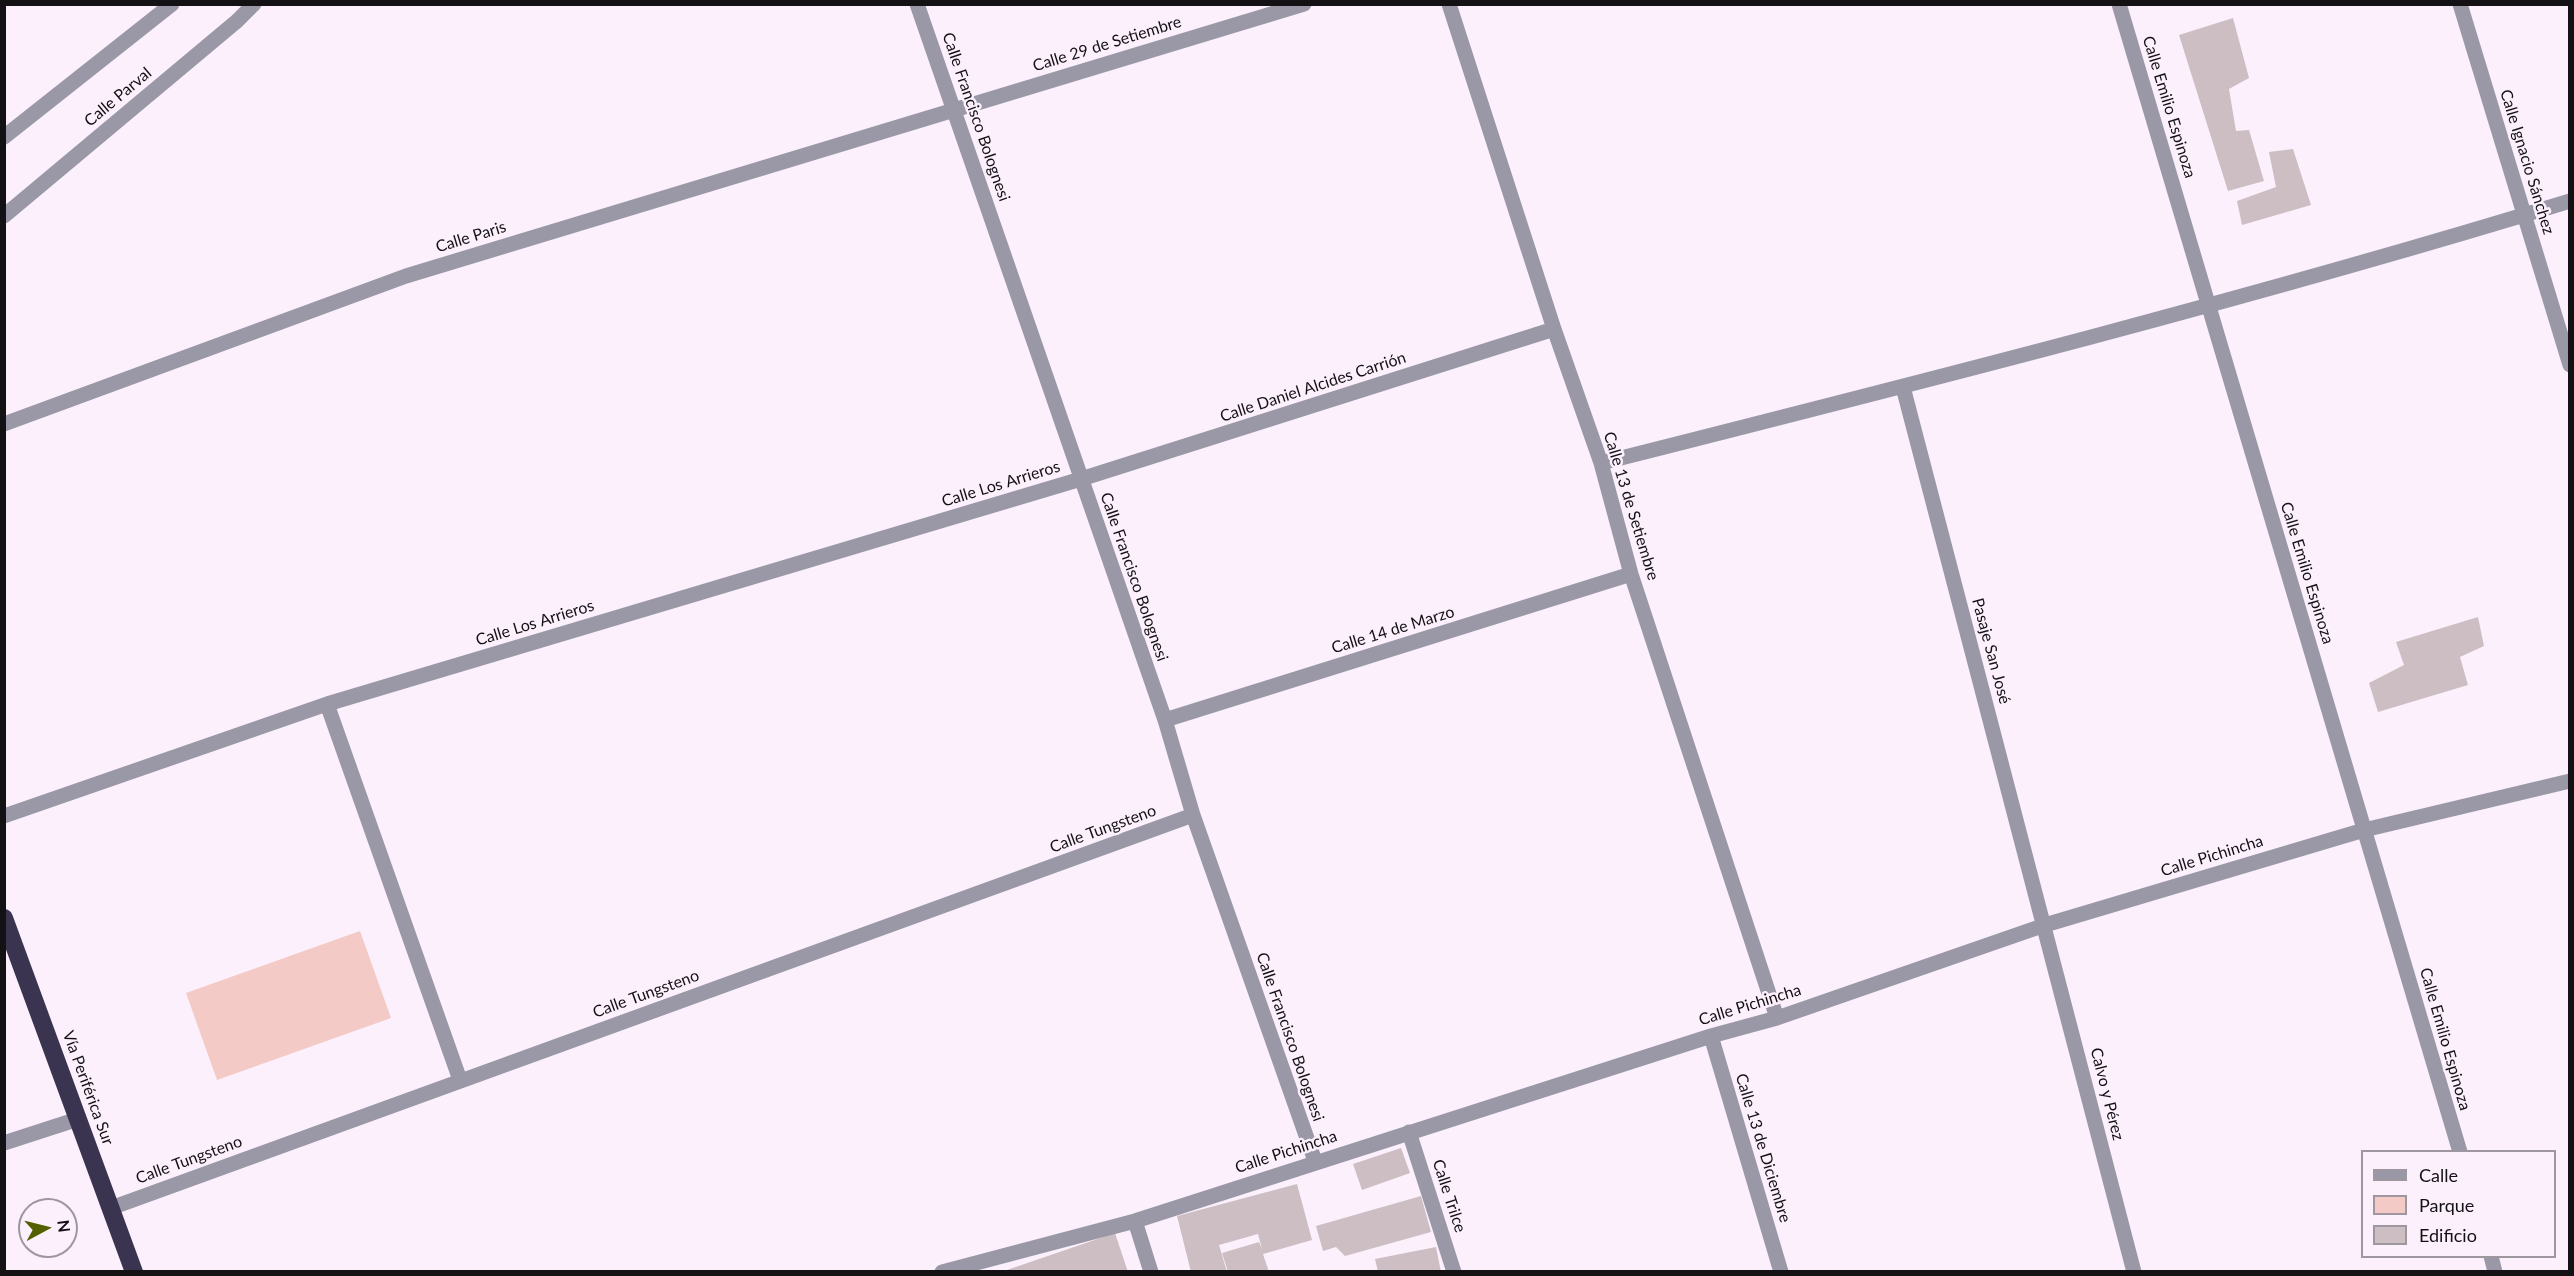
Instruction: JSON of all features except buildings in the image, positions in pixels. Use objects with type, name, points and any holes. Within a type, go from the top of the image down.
[{"type":"highway","name":"Vía Periférica Sur","points":[[4,918],[134,1272]]},
{"type":"street","points":[[4,137],[172,4]]},
{"type":"street","name":"Calle Parval","points":[[4,216],[228,29],[254,4]]},
{"type":"street","name":"Calle Francisco Bolognesi","points":[[917,4],[955,108],[1165,720],[1193,815],[1315,1161]]},
{"type":"street","name":"Calle 29 de Setiembre","points":[[955,108],[1304,4]]},
{"type":"street","name":"Calle 13 de Setiembre","points":[[1449,4],[1554,330],[1601,463],[1631,574],[1777,1018]]},
{"type":"street","name":"Calle Emilio Espinoza","points":[[2119,4],[2459,1150]]},
{"type":"street","name":"Calle Ignacio Sánchez","points":[[2460,4],[2570,365]]},
{"type":"street","name":"Calle Paris","points":[[4,424],[406,276],[955,108]]},
{"type":"street","points":[[1601,463],[1903,387],[2208,305],[2570,201]]},
{"type":"street","name":"Calle Daniel Alcides Carrión","points":[[1082,479],[1554,330]]},
{"type":"street","name":"Pasaje San José","points":[[1903,387],[2045,925]]},
{"type":"street","name":"Calle Los Arrieros","points":[[4,816],[327,704],[1082,479]]},
{"type":"street","name":"Calle 14 de Marzo","points":[[1165,720],[1631,574]]},
{"type":"street","points":[[327,704],[460,1080]]},
{"type":"street","name":"Calle Pichincha","points":[[942,1272],[1135,1221],[1315,1161],[1711,1036],[1777,1018],[2045,925],[2364,830],[2570,781]]},
{"type":"street","name":"Calle Tungsteno","points":[[111,1208],[1193,815]]},
{"type":"street","name":"Calvo y Pérez","points":[[2045,925],[2134,1272]]},
{"type":"street","name":"Calle 13 de Diciembre","points":[[1711,1036],[1781,1272]]},
{"type":"street","points":[[4,1143],[78,1119]]},
{"type":"street","name":"Calle Trilce","points":[[1409,1132],[1454,1272]]},
{"type":"street","points":[[1135,1221],[1151,1272]]},
{"type":"green space","points":[[360,931],[391,1018],[217,1080],[186,993]]}]
